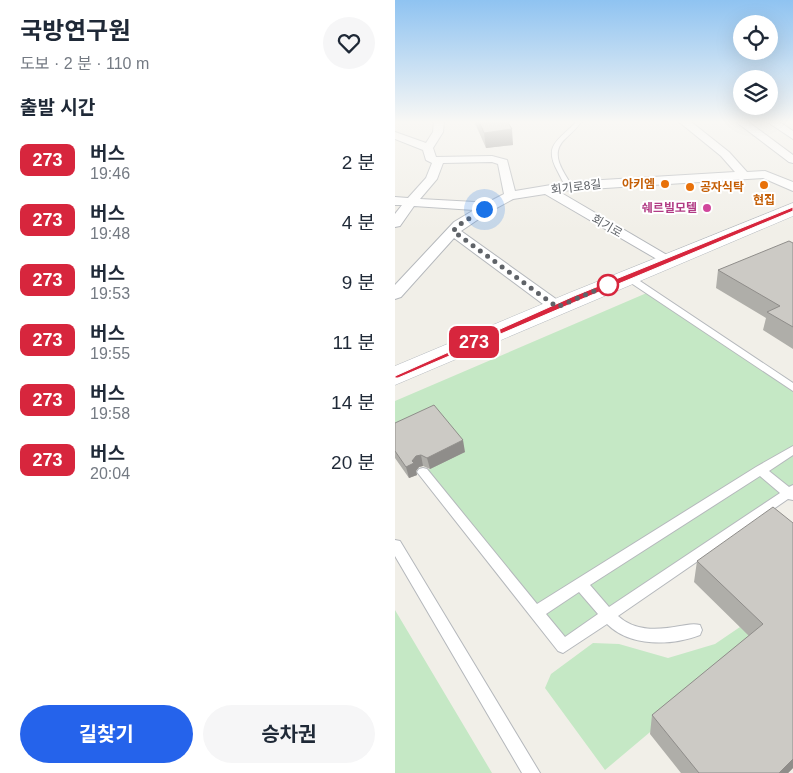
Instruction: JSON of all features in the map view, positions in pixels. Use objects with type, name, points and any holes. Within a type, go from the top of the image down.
[{"type":"main road","points":[[395,376],[628,277],[793,210]]},
{"type":"street","points":[[431,157],[432,160],[492,159],[503,162],[510,196]]},
{"type":"street","points":[[728,157],[745,176]]},
{"type":"street","points":[[395,223],[410,202],[431,182],[437,169],[438,160]]},
{"type":"street","name":"회기로8길","points":[[395,294],[459,225],[484,209],[510,196],[569,186],[765,174],[793,187]]},
{"type":"street","name":"회기로","points":[[547,190],[667,261]]},
{"type":"street","points":[[395,201],[475,206],[484,209]]},
{"type":"street","points":[[453,231],[557,307]]},
{"type":"lane","points":[[554,157],[569,186]]},
{"type":"lane","points":[[628,277],[793,388]]},
{"type":"lane","points":[[535,612],[793,450]]},
{"type":"lane","points":[[423,472],[563,646],[791,493],[760,470]]},
{"type":"lane","points":[[395,545],[532,773]]},
{"type":"lane","points":[[581,584],[622,628],[639,633],[667,636],[695,630]]},
{"type":"green space","points":[[649,292],[793,388],[793,490],[563,646],[423,472],[465,451],[395,436],[395,401]]},
{"type":"green space","points":[[395,610],[492,773],[395,773]]},
{"type":"green space","points":[[740,627],[757,642],[605,770],[545,688],[551,674],[593,643],[619,644],[668,658],[715,644]]},
{"type":"building","points":[[789,241],[793,243],[793,327],[767,312],[780,306],[718,270]]},
{"type":"building","points":[[434,405],[463,440],[427,458],[421,455],[416,456],[412,461],[414,463],[406,467],[395,451],[395,423]]},
{"type":"building","points":[[773,507],[793,523],[793,759],[779,773],[699,773],[652,715],[763,624],[697,561]]},
{"type":"bus line","name":"273","points":[[395,376],[577,298],[793,209]]},
{"type":"place","name":"아키엠","points":[[665,184]]},
{"type":"place","name":"현집","points":[[764,185]]},
{"type":"place","name":"공자식탁","points":[[690,187]]},
{"type":"place","name":"쉐르빌모텔","points":[[707,208]]},
{"type":"route","points":[[484,209],[453,231],[557,307],[611,284],[608,285]]}]
